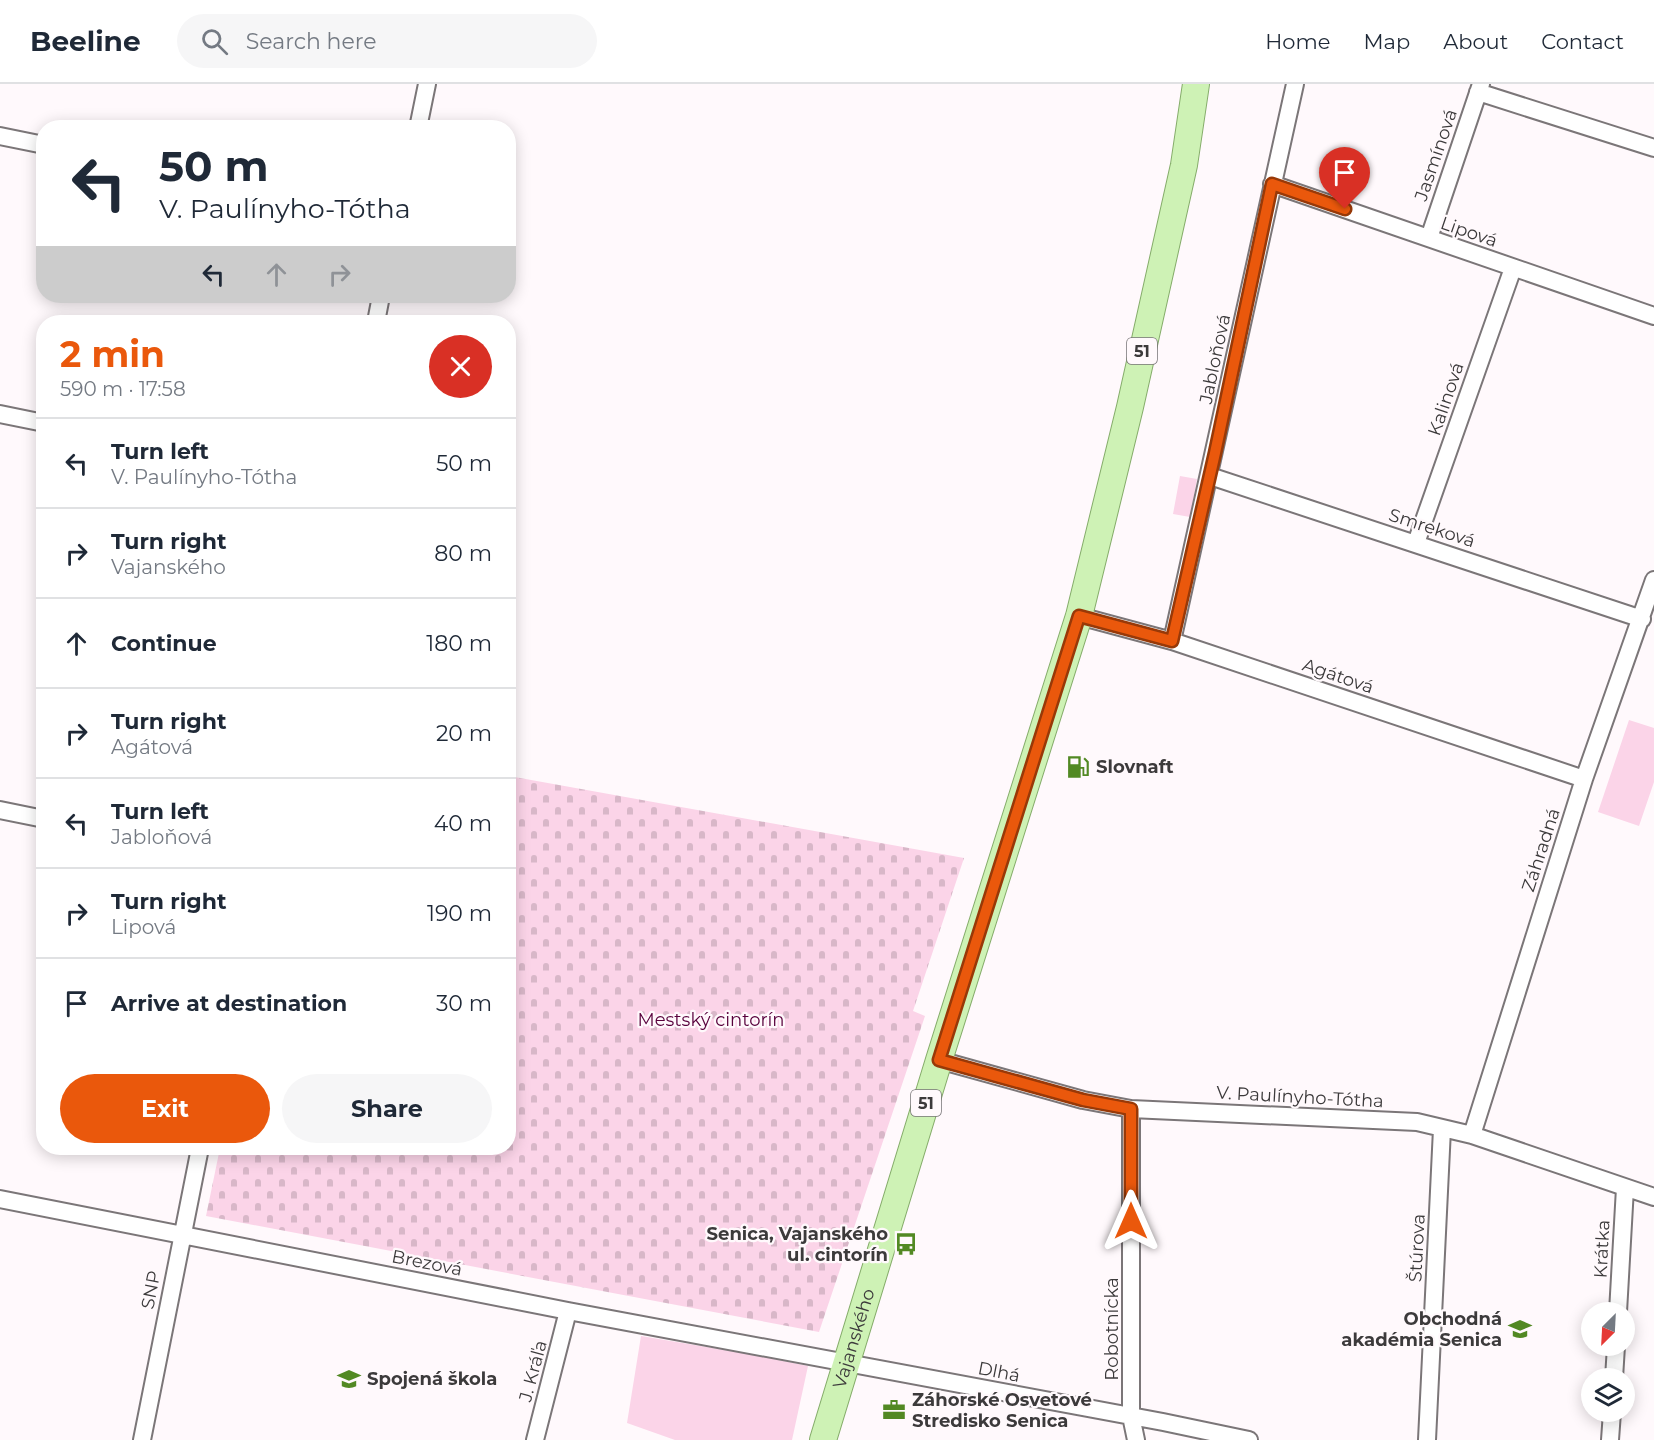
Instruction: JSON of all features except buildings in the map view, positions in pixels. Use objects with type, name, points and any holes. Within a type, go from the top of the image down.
[{"type":"main road","name":"51","points":[[1079,616],[1130,407],[1184,165],[1196,84]]},
{"type":"main road","name":"Vajanského","points":[[824,1440],[939,1060],[1079,616]]},
{"type":"street","points":[[420,120],[427,84]]},
{"type":"street","name":"Jabloňová","points":[[1172,641],[1295,84]]},
{"type":"street","points":[[1480,88],[1654,148]]},
{"type":"street","name":"Jasmínová","points":[[1429,238],[1480,88]]},
{"type":"street","points":[[0,136],[36,143]]},
{"type":"street","name":"Lipová","points":[[1272,184],[1654,316]]},
{"type":"street","name":"Kalinová","points":[[1416,543],[1513,268]]},
{"type":"street","points":[[0,414],[36,421]]},
{"type":"street","name":"Smreková","points":[[1210,476],[1642,619]]},
{"type":"street","name":"Záhradná","points":[[1472,1135],[1584,779],[1654,580]]},
{"type":"street","name":"Agátová","points":[[1079,616],[1172,641],[1584,779]]},
{"type":"street","points":[[0,810],[36,817]]},
{"type":"street","name":"V. Paulínyho-Tótha","points":[[939,1060],[1083,1100],[1131,1109],[1417,1122],[1472,1135],[1654,1197]]},
{"type":"street","name":"Robotnícka","points":[[1131,1109],[1131,1416],[1136,1440]]},
{"type":"street","name":"Štúrova","points":[[1427,1440],[1442,1129]]},
{"type":"street","name":"SNP","points":[[142,1440],[198,1155]]},
{"type":"street","name":"Krátka","points":[[1619,1302],[1625,1188]]},
{"type":"street","name":"Brezová","points":[[0,1199],[568,1311],[848,1363]]},
{"type":"street","name":"J. Kráľa","points":[[536,1440],[568,1311]]},
{"type":"street","name":"Dlhá","points":[[848,1363],[1249,1440]]},
{"type":"street","points":[[1610,1440],[1611,1422]]},
{"type":"green space","points":[[1180,476],[1197,479],[1190,517],[1173,514]]},
{"type":"green space","points":[[1629,720],[1654,728],[1654,782],[1639,826],[1598,812]]},
{"type":"green space","name":"Mestský cintorín","points":[[516,777],[964,858],[913,1011],[925,1016],[819,1332],[206,1216],[219,1155],[516,1155]]},
{"type":"green space","points":[[641,1336],[808,1366],[792,1440],[675,1440],[627,1423]]},
{"type":"place","name":"Slovnaft","points":[[1078,767]]},
{"type":"place","name":"Senica, Vajanského ul. cintorín","points":[[906,1244]]},
{"type":"place","name":"Obchodná akadémia Senica","points":[[1520,1329]]},
{"type":"place","name":"Spojená škola","points":[[349,1379]]},
{"type":"place","name":"Záhorské Osvetové Stredisko Senica","points":[[894,1410]]},
{"type":"route","points":[[1131,1221],[1131,1109],[1083,1100],[939,1060],[1079,616],[1172,641],[1215,453],[1272,184],[1345,209]]}]
